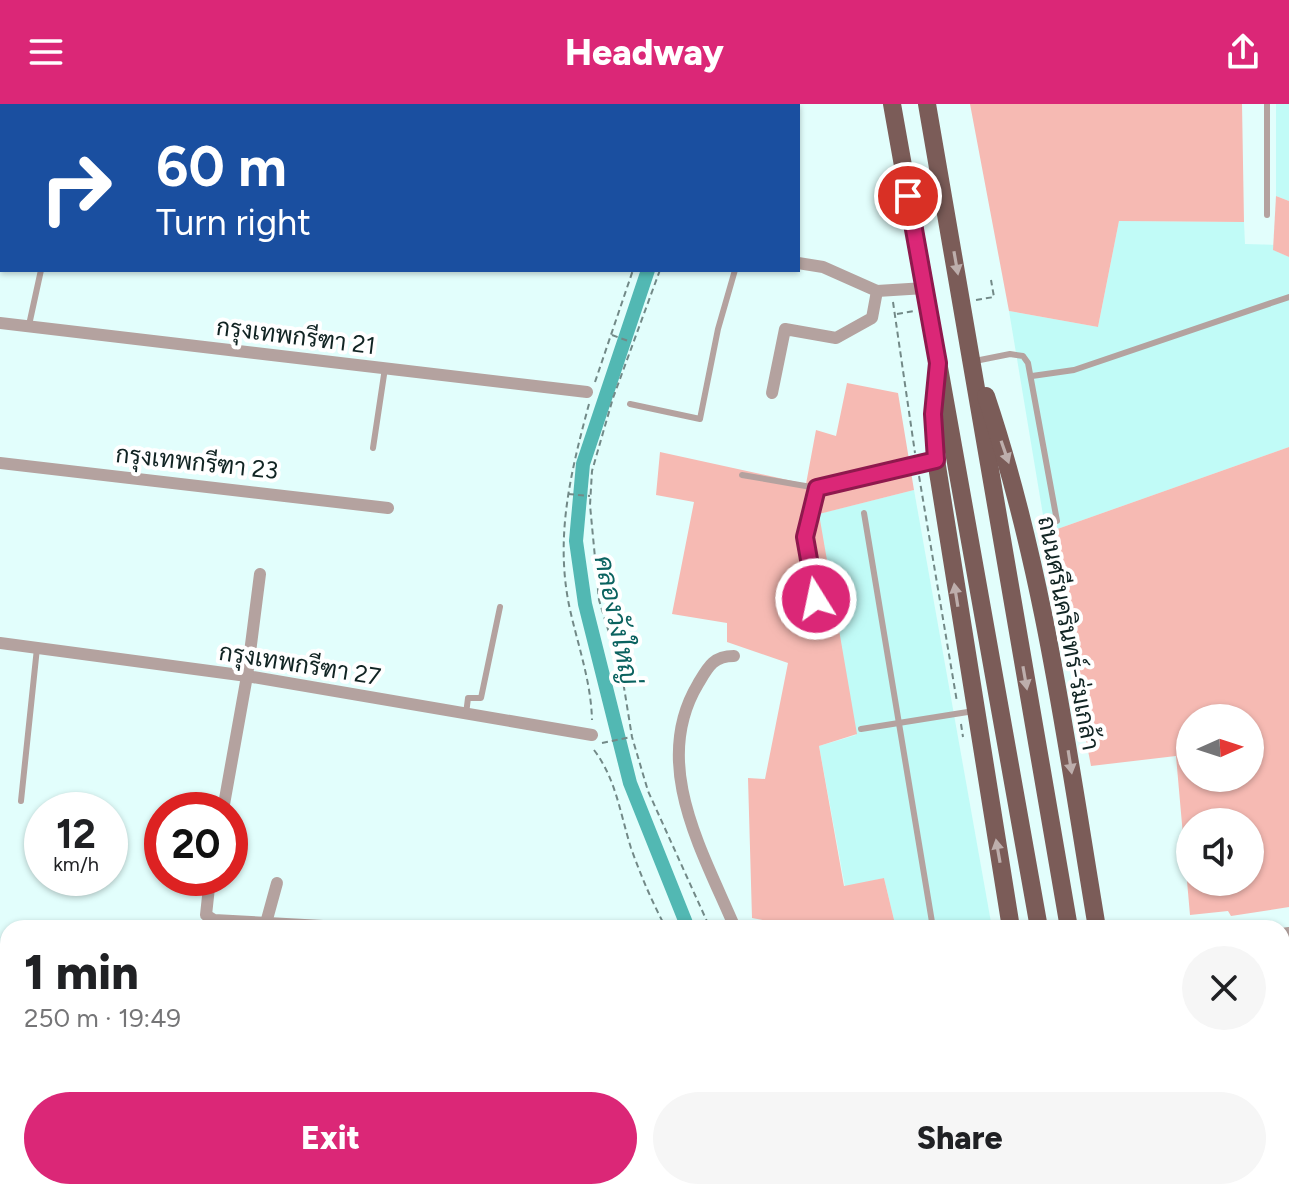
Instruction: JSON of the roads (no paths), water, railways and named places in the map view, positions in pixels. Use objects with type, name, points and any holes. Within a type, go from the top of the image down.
[{"type":"main road","points":[[892,104],[1038,920]]},
{"type":"main road","name":"ถนนศรีนครินทร์-ร่มเกล้า","points":[[927,104],[973,356],[988,470],[1068,920]]},
{"type":"main road","name":"ถนนศรีนครินทร์-ร่มเกล้า","points":[[973,356],[1011,470],[1046,616],[1096,920]]},
{"type":"main road","points":[[938,363],[933,414],[936,460],[967,712],[1009,920]]},
{"type":"street","points":[[800,263],[823,267],[877,291],[925,288]]},
{"type":"street","points":[[772,393],[785,329],[836,338],[872,318],[877,291]]},
{"type":"street","name":"กรุงเทพกรีฑา 21","points":[[0,323],[591,392]]},
{"type":"street","name":"กรุงเทพกรีฑา 23","points":[[0,463],[388,508]]},
{"type":"street","points":[[226,792],[247,676],[260,574]]},
{"type":"street","name":"กรุงเทพกรีฑา 27","points":[[0,643],[247,676],[592,735]]},
{"type":"street","points":[[732,920],[685,808],[677,768],[690,698],[711,663],[722,656],[734,656]]},
{"type":"street","points":[[267,920],[277,883]]},
{"type":"street","points":[[208,896],[206,915],[210,920]]},
{"type":"lane","points":[[1267,104],[1267,215]]},
{"type":"lane","points":[[28,326],[41,272]]},
{"type":"lane","points":[[630,404],[700,419],[718,329],[734,272]]},
{"type":"lane","points":[[1032,376],[1074,370],[1289,297]]},
{"type":"lane","points":[[973,356],[1023,356],[1032,376],[1057,521]]},
{"type":"lane","points":[[373,448],[385,368]]},
{"type":"lane","points":[[742,475],[817,488],[936,460]]},
{"type":"lane","points":[[816,599],[805,537],[817,488]]},
{"type":"lane","points":[[864,513],[932,920]]},
{"type":"lane","points":[[466,714],[468,698],[481,698],[500,607]]},
{"type":"lane","points":[[21,801],[37,648]]},
{"type":"lane","points":[[861,729],[967,712]]},
{"type":"waterway","name":"คลองวังใหญ่","points":[[647,272],[583,464],[576,541],[585,604],[630,783],[685,920]]}]
